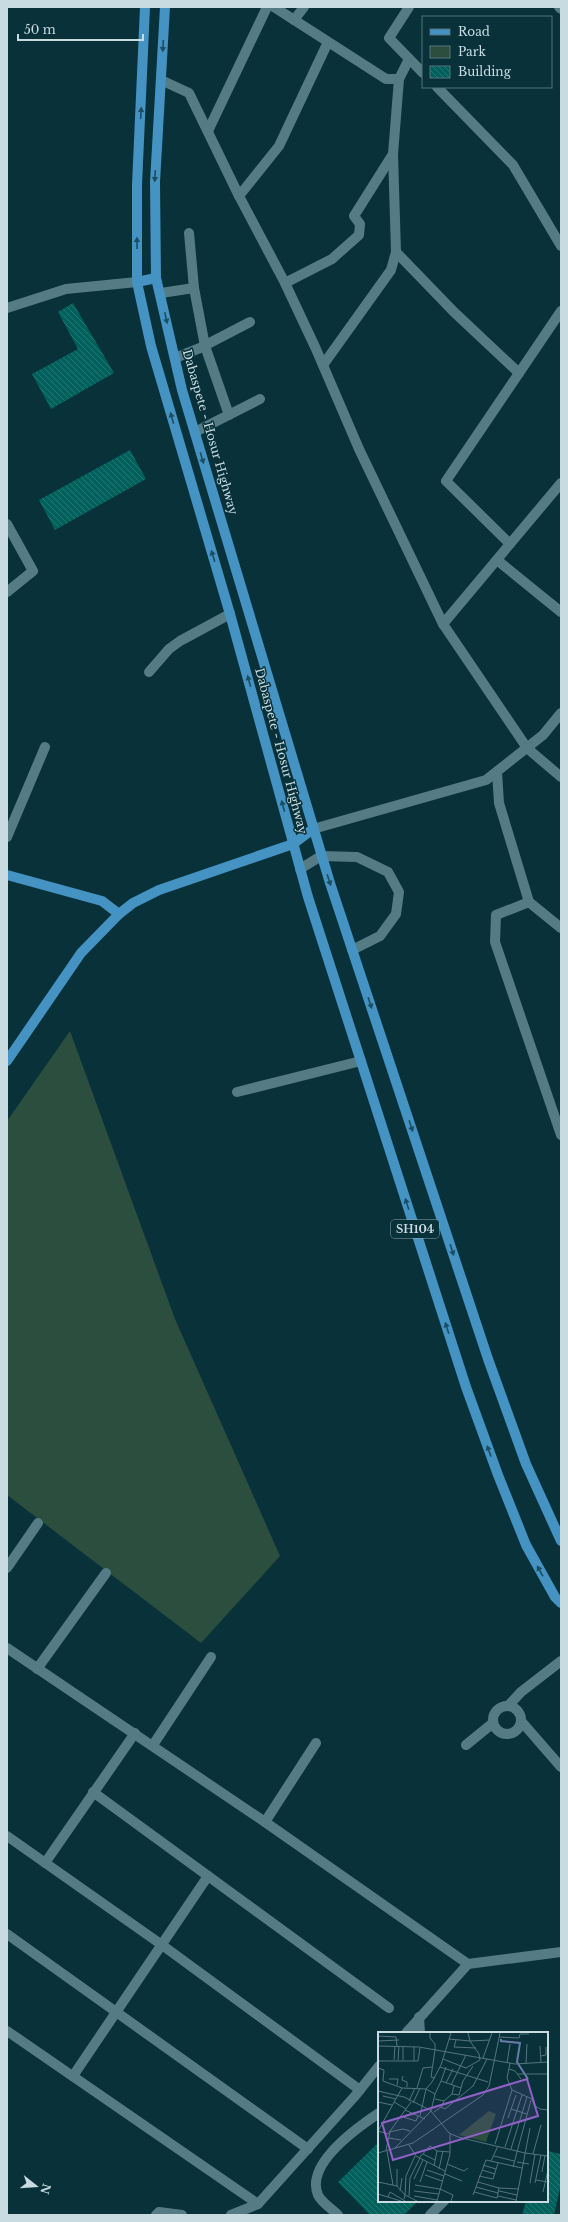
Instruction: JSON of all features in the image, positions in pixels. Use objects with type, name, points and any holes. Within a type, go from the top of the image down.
[{"type":"main road","name":"Dabaspete - Hosur Highway","points":[[145,7],[137,185],[137,282],[151,346],[230,614],[293,844]]},
{"type":"main road","name":"Dabaspete - Hosur Highway","points":[[7,1061],[81,952],[119,914],[133,903],[159,890],[293,844],[313,829],[195,432],[175,358],[161,293],[156,278],[155,182],[165,7]]},
{"type":"main road","points":[[137,282],[156,278]]},
{"type":"main road","name":"SH104","points":[[313,829],[488,1359],[526,1464],[561,1541]]},
{"type":"main road","name":"SH104","points":[[293,844],[466,1387],[498,1476],[526,1545],[555,1597],[561,1604]]},
{"type":"main road","points":[[7,875],[102,901],[119,914]]},
{"type":"street","points":[[208,131],[267,7]]},
{"type":"street","points":[[274,7],[386,79],[399,79]]},
{"type":"street","points":[[294,20],[304,7]]},
{"type":"street","points":[[409,7],[389,38],[422,72]]},
{"type":"street","points":[[239,196],[279,146],[328,42]]},
{"type":"street","points":[[323,365],[392,270],[396,252],[393,154],[399,79],[410,59]]},
{"type":"street","points":[[161,80],[189,93],[239,196],[285,283],[323,365],[358,449],[443,624],[527,748],[561,777]]},
{"type":"street","points":[[438,88],[513,165],[561,246]]},
{"type":"street","points":[[285,283],[332,259],[359,235],[360,224],[354,216],[393,154]]},
{"type":"street","points":[[189,233],[194,288],[205,346],[229,415]]},
{"type":"street","points":[[396,252],[454,312],[519,373]]},
{"type":"street","points":[[7,308],[66,289],[137,282]]},
{"type":"street","points":[[161,293],[194,288]]},
{"type":"street","points":[[510,544],[446,481],[561,311]]},
{"type":"street","points":[[175,358],[205,346],[250,322]]},
{"type":"street","points":[[195,432],[260,399]]},
{"type":"street","points":[[443,624],[561,483]]},
{"type":"street","points":[[7,524],[33,571],[7,592]]},
{"type":"street","points":[[497,560],[561,612]]},
{"type":"street","points":[[150,672],[169,649],[180,641],[230,614]]},
{"type":"street","points":[[313,829],[486,780],[543,735],[561,712]]},
{"type":"street","points":[[7,838],[46,747]]},
{"type":"street","points":[[497,772],[499,803],[529,902],[561,928]]},
{"type":"street","points":[[300,869],[321,856],[356,857],[388,872],[399,892],[396,914],[380,936],[352,950]]},
{"type":"street","points":[[529,902],[496,915],[496,942],[561,1135]]},
{"type":"street","points":[[237,1092],[361,1061]]},
{"type":"street","points":[[7,1568],[38,1523]]},
{"type":"street","points":[[37,1669],[106,1573]]},
{"type":"street","points":[[7,1648],[265,1822],[468,1964]]},
{"type":"street","points":[[153,1746],[211,1657]]},
{"type":"street","points":[[466,1745],[493,1723],[496,1711],[508,1706],[521,1692],[561,1661]]},
{"type":"street","points":[[508,1706],[516,1709],[521,1721],[561,1767]]},
{"type":"street","points":[[493,1723],[498,1730],[510,1734],[517,1729],[521,1721]]},
{"type":"street","points":[[45,1863],[134,1733]]},
{"type":"street","points":[[265,1822],[316,1743]]},
{"type":"street","points":[[93,1792],[389,2008]]},
{"type":"street","points":[[7,1836],[162,1945],[360,2090]]},
{"type":"street","points":[[74,2076],[208,1876]]},
{"type":"street","points":[[7,1934],[308,2149]]},
{"type":"street","points":[[407,2032],[418,2017],[468,1964],[561,1952]]},
{"type":"street","points":[[418,2017],[420,2032]]},
{"type":"street","points":[[7,2031],[258,2204]]},
{"type":"street","points":[[231,2215],[258,2204],[360,2090],[378,2067]]},
{"type":"street","points":[[337,2215],[318,2195],[316,2181],[321,2167],[336,2148],[367,2120],[378,2113]]},
{"type":"street","points":[[430,2215],[443,2202]]},
{"type":"street","points":[[156,2215],[159,2212],[182,2215]]},
{"type":"green space","points":[[70,1031],[175,1319],[280,1556],[201,1643],[7,1495],[7,1121]]},
{"type":"building","points":[[73,303],[114,373],[51,409],[32,374],[78,349],[58,312]]},
{"type":"building","points":[[130,450],[146,479],[55,530],[39,500]]},
{"type":"building","points":[[378,2143],[378,2202],[417,2202],[404,2215],[370,2215],[338,2182]]},
{"type":"building","points":[[548,2151],[561,2154],[561,2184],[554,2215],[522,2215],[526,2202],[548,2202]]}]
